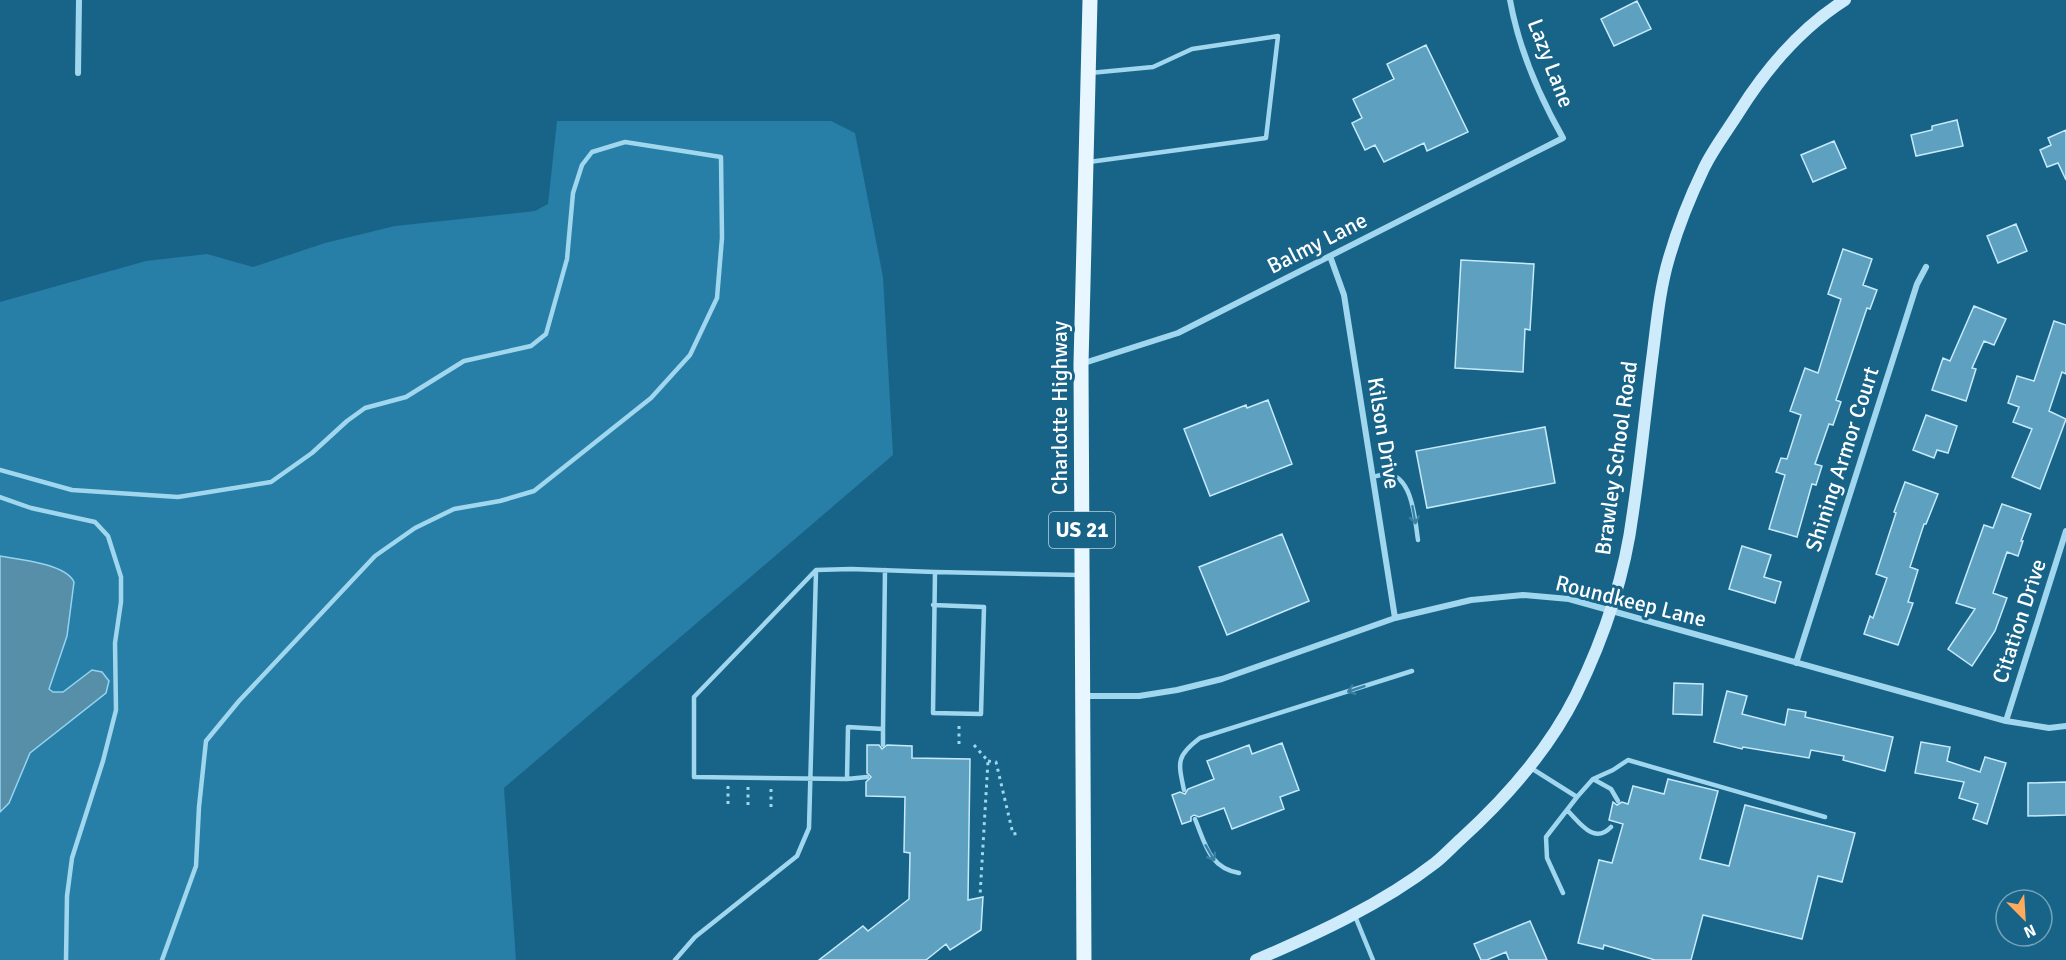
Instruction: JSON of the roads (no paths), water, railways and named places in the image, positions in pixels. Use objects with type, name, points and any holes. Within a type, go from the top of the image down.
[{"type":"main road","name":"Charlotte Highway","points":[[1084,960],[1081,364],[1090,0]]},
{"type":"main road","name":"Brawley School Road","points":[[1256,960],[1301,941],[1375,903],[1435,863],[1488,814],[1529,766],[1576,696],[1610,611],[1633,515],[1659,305],[1669,259],[1682,220],[1705,166],[1750,95],[1794,40],[1830,9],[1845,0]]},
{"type":"street","points":[[78,73],[79,0]]},
{"type":"street","name":"Lazy Lane","points":[[1510,0],[1526,63],[1548,112],[1563,138]]},
{"type":"street","name":"Balmy Lane","points":[[1081,364],[1178,333],[1563,138]]},
{"type":"street","name":"Kilson Drive","points":[[1330,256],[1344,295],[1395,618]]},
{"type":"street","name":"Shining Armor Court","points":[[1796,663],[1917,284],[1926,267]]},
{"type":"street","name":"Citation Drive","points":[[2006,721],[2066,531]]},
{"type":"street","name":"Roundkeep Lane","points":[[1083,696],[1139,696],[1177,690],[1222,679],[1395,618],[1471,600],[1523,595],[1569,599],[2006,721],[2049,728],[2066,726]]},
{"type":"lane","points":[[1085,162],[1266,138],[1278,36],[1192,49],[1154,67],[1088,74]]},
{"type":"lane","points":[[0,470],[72,490],[178,497],[271,482],[312,453],[365,408],[406,397],[464,361],[531,346],[546,334],[567,259],[573,193],[582,165],[592,152],[625,142],[721,157],[722,238],[717,298],[690,355],[651,398],[534,491],[500,501],[454,509],[415,528],[375,556],[239,701],[206,741],[196,866],[162,960]]},
{"type":"lane","points":[[1373,477],[1388,474],[1398,478],[1406,488],[1418,540]]},
{"type":"lane","points":[[0,497],[31,508],[95,522],[108,536],[121,577],[121,602],[115,643],[116,710],[103,761],[72,858],[67,896],[66,960]]},
{"type":"lane","points":[[867,777],[810,779],[694,777],[694,696],[816,570],[851,568],[1082,575]]},
{"type":"lane","points":[[675,960],[695,937],[797,856],[809,828],[816,570]]},
{"type":"lane","points":[[883,745],[885,570]]},
{"type":"lane","points":[[933,605],[984,607],[981,714],[933,713],[933,605],[935,572]]},
{"type":"lane","points":[[1184,790],[1179,765],[1181,756],[1186,748],[1200,738],[1412,671]]},
{"type":"lane","points":[[847,779],[848,728],[883,729]]},
{"type":"lane","points":[[1563,893],[1547,858],[1546,837],[1593,779],[1628,760],[1825,817]]},
{"type":"lane","points":[[1529,766],[1577,797]]},
{"type":"lane","points":[[1593,779],[1611,789],[1618,801]]},
{"type":"lane","points":[[1567,810],[1589,832],[1598,835],[1611,826]]},
{"type":"lane","points":[[1195,819],[1210,855],[1226,871],[1239,873]]},
{"type":"lane","points":[[1354,913],[1373,960]]}]
